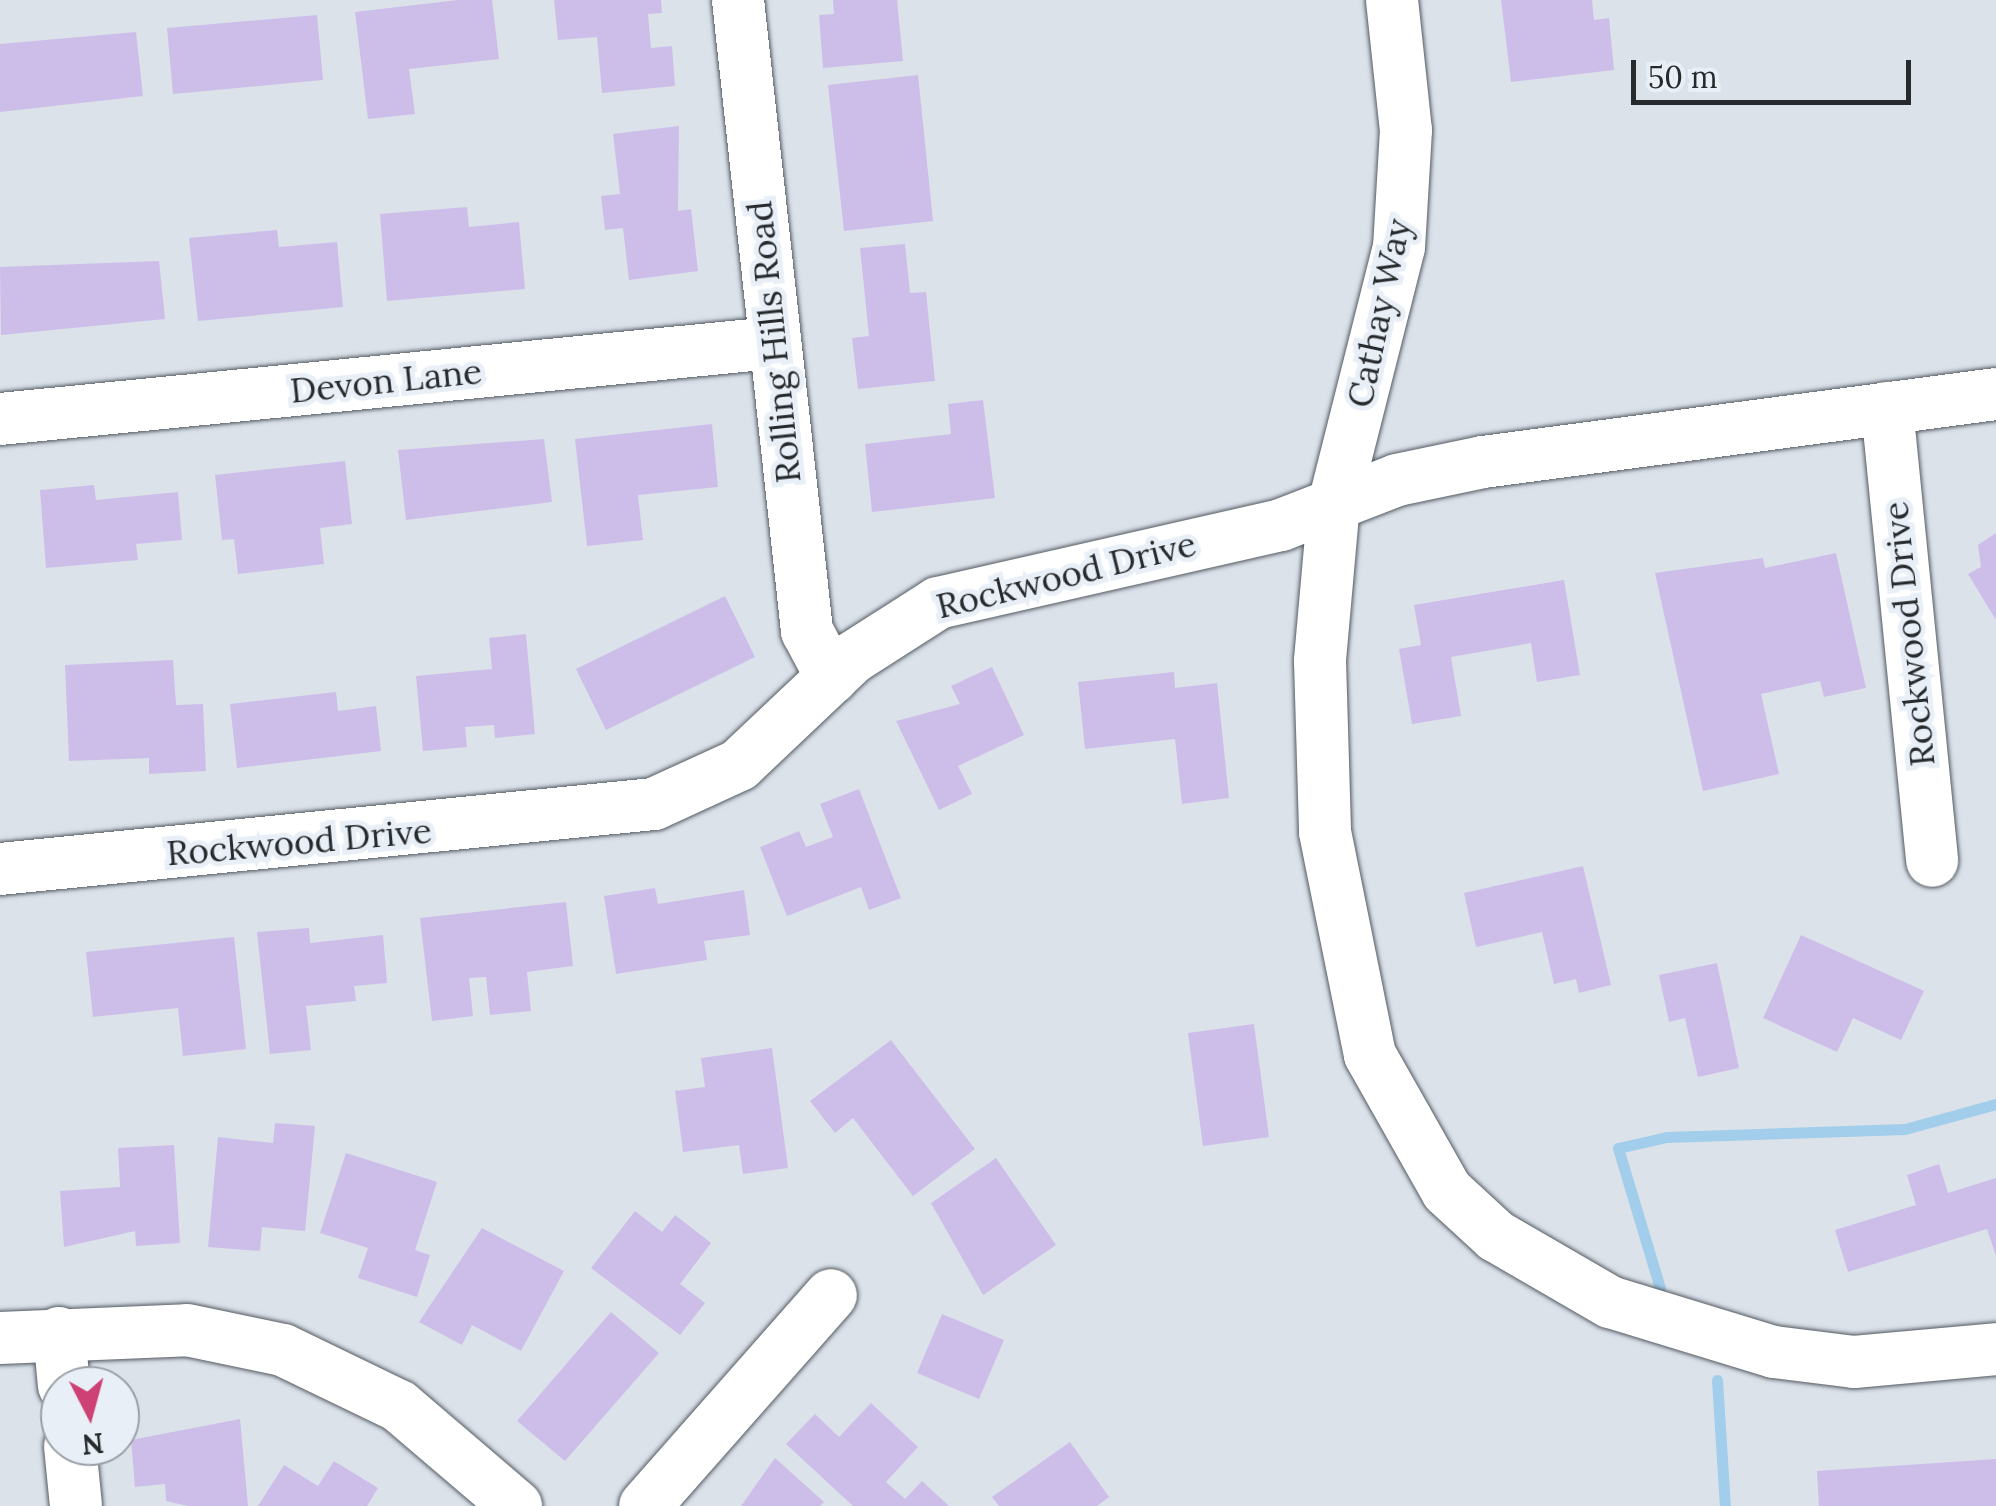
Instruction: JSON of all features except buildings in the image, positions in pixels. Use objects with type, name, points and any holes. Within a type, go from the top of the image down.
[{"type":"street","name":"Rolling Hills Road","points":[[738,0],[807,631],[832,678]]},
{"type":"street","name":"Cathay Way","points":[[1392,0],[1406,130],[1399,247],[1334,503],[1320,750],[1343,957],[1370,1055],[1447,1191],[1547,1270],[1712,1339],[1854,1362],[1996,1349]]},
{"type":"street","name":"Devon Lane","points":[[0,419],[773,343]]},
{"type":"street","name":"Rockwood Drive","points":[[2,855],[654,804],[739,766],[832,678],[938,602],[1280,524],[1334,503],[1483,462],[1996,394]]},
{"type":"street","name":"Rockwood Drive","points":[[1886,408],[1932,861]]},
{"type":"street","points":[[645,1506],[831,1294]]},
{"type":"street","points":[[0,1338],[187,1330],[283,1350],[398,1406],[516,1506]]},
{"type":"street","points":[[59,1333],[62,1366]]},
{"type":"street","points":[[72,1466],[76,1506]]},
{"type":"waterway","points":[[1660,1288],[1618,1148],[1667,1137],[1905,1129],[1996,1104]]},
{"type":"waterway","points":[[1717,1380],[1725,1506]]}]
